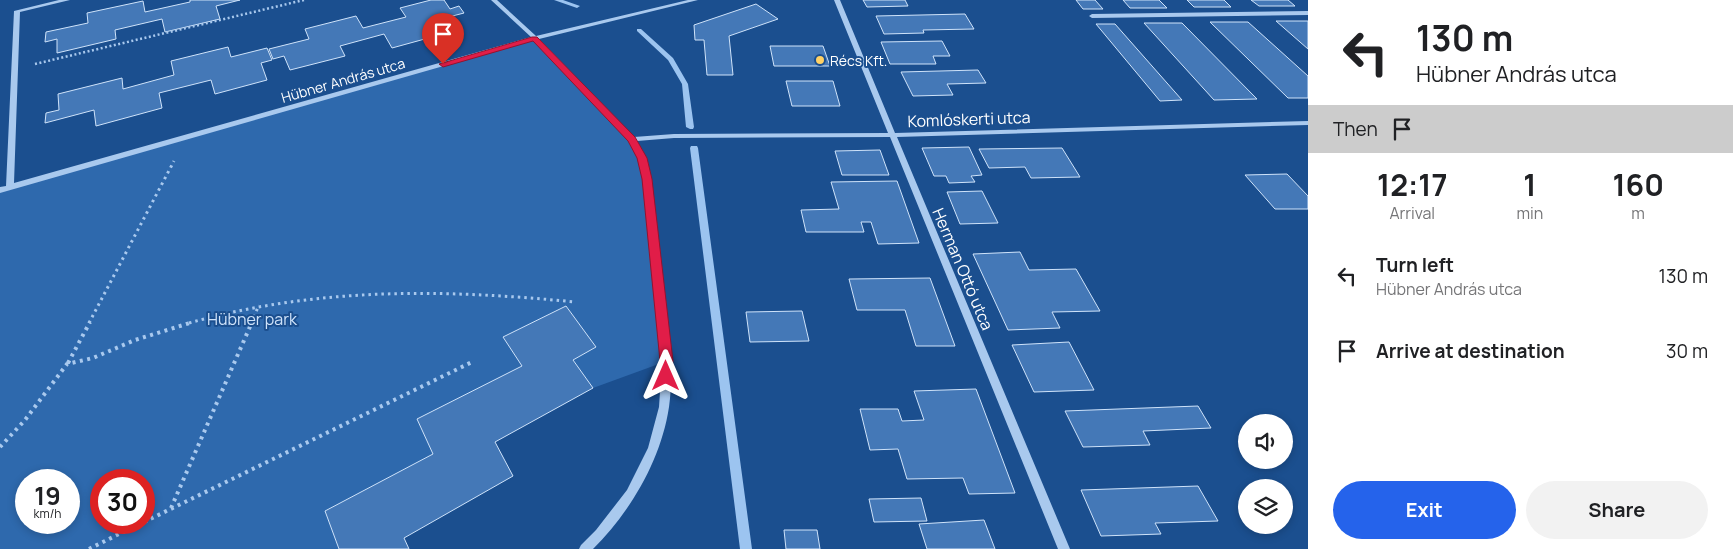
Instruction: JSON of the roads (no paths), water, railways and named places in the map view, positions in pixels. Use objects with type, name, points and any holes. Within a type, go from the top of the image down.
[{"type":"street","points":[[10,187],[17,11],[67,0]]},
{"type":"street","points":[[494,0],[535,38],[632,139],[642,158],[649,188],[667,361],[664,407],[653,449],[631,494],[600,534],[585,549]]},
{"type":"street","name":"Hübner András utca","points":[[0,190],[535,38],[695,0]]},
{"type":"street","name":"Herman Ottó utca","points":[[837,0],[891,135],[1064,549]]},
{"type":"street","points":[[1092,16],[1308,13]]},
{"type":"street","name":"Komlóskerti utca","points":[[632,139],[674,136],[891,135],[1308,123]]},
{"type":"waterway","points":[[557,0],[577,6]]},
{"type":"waterway","points":[[639,30],[671,59],[685,84],[690,127]]},
{"type":"waterway","points":[[694,148],[746,549]]},
{"type":"place","name":"Récs Kft.","points":[[820,60]]},
{"type":"park label","name":"Hübner park","points":[[252,319]]}]
